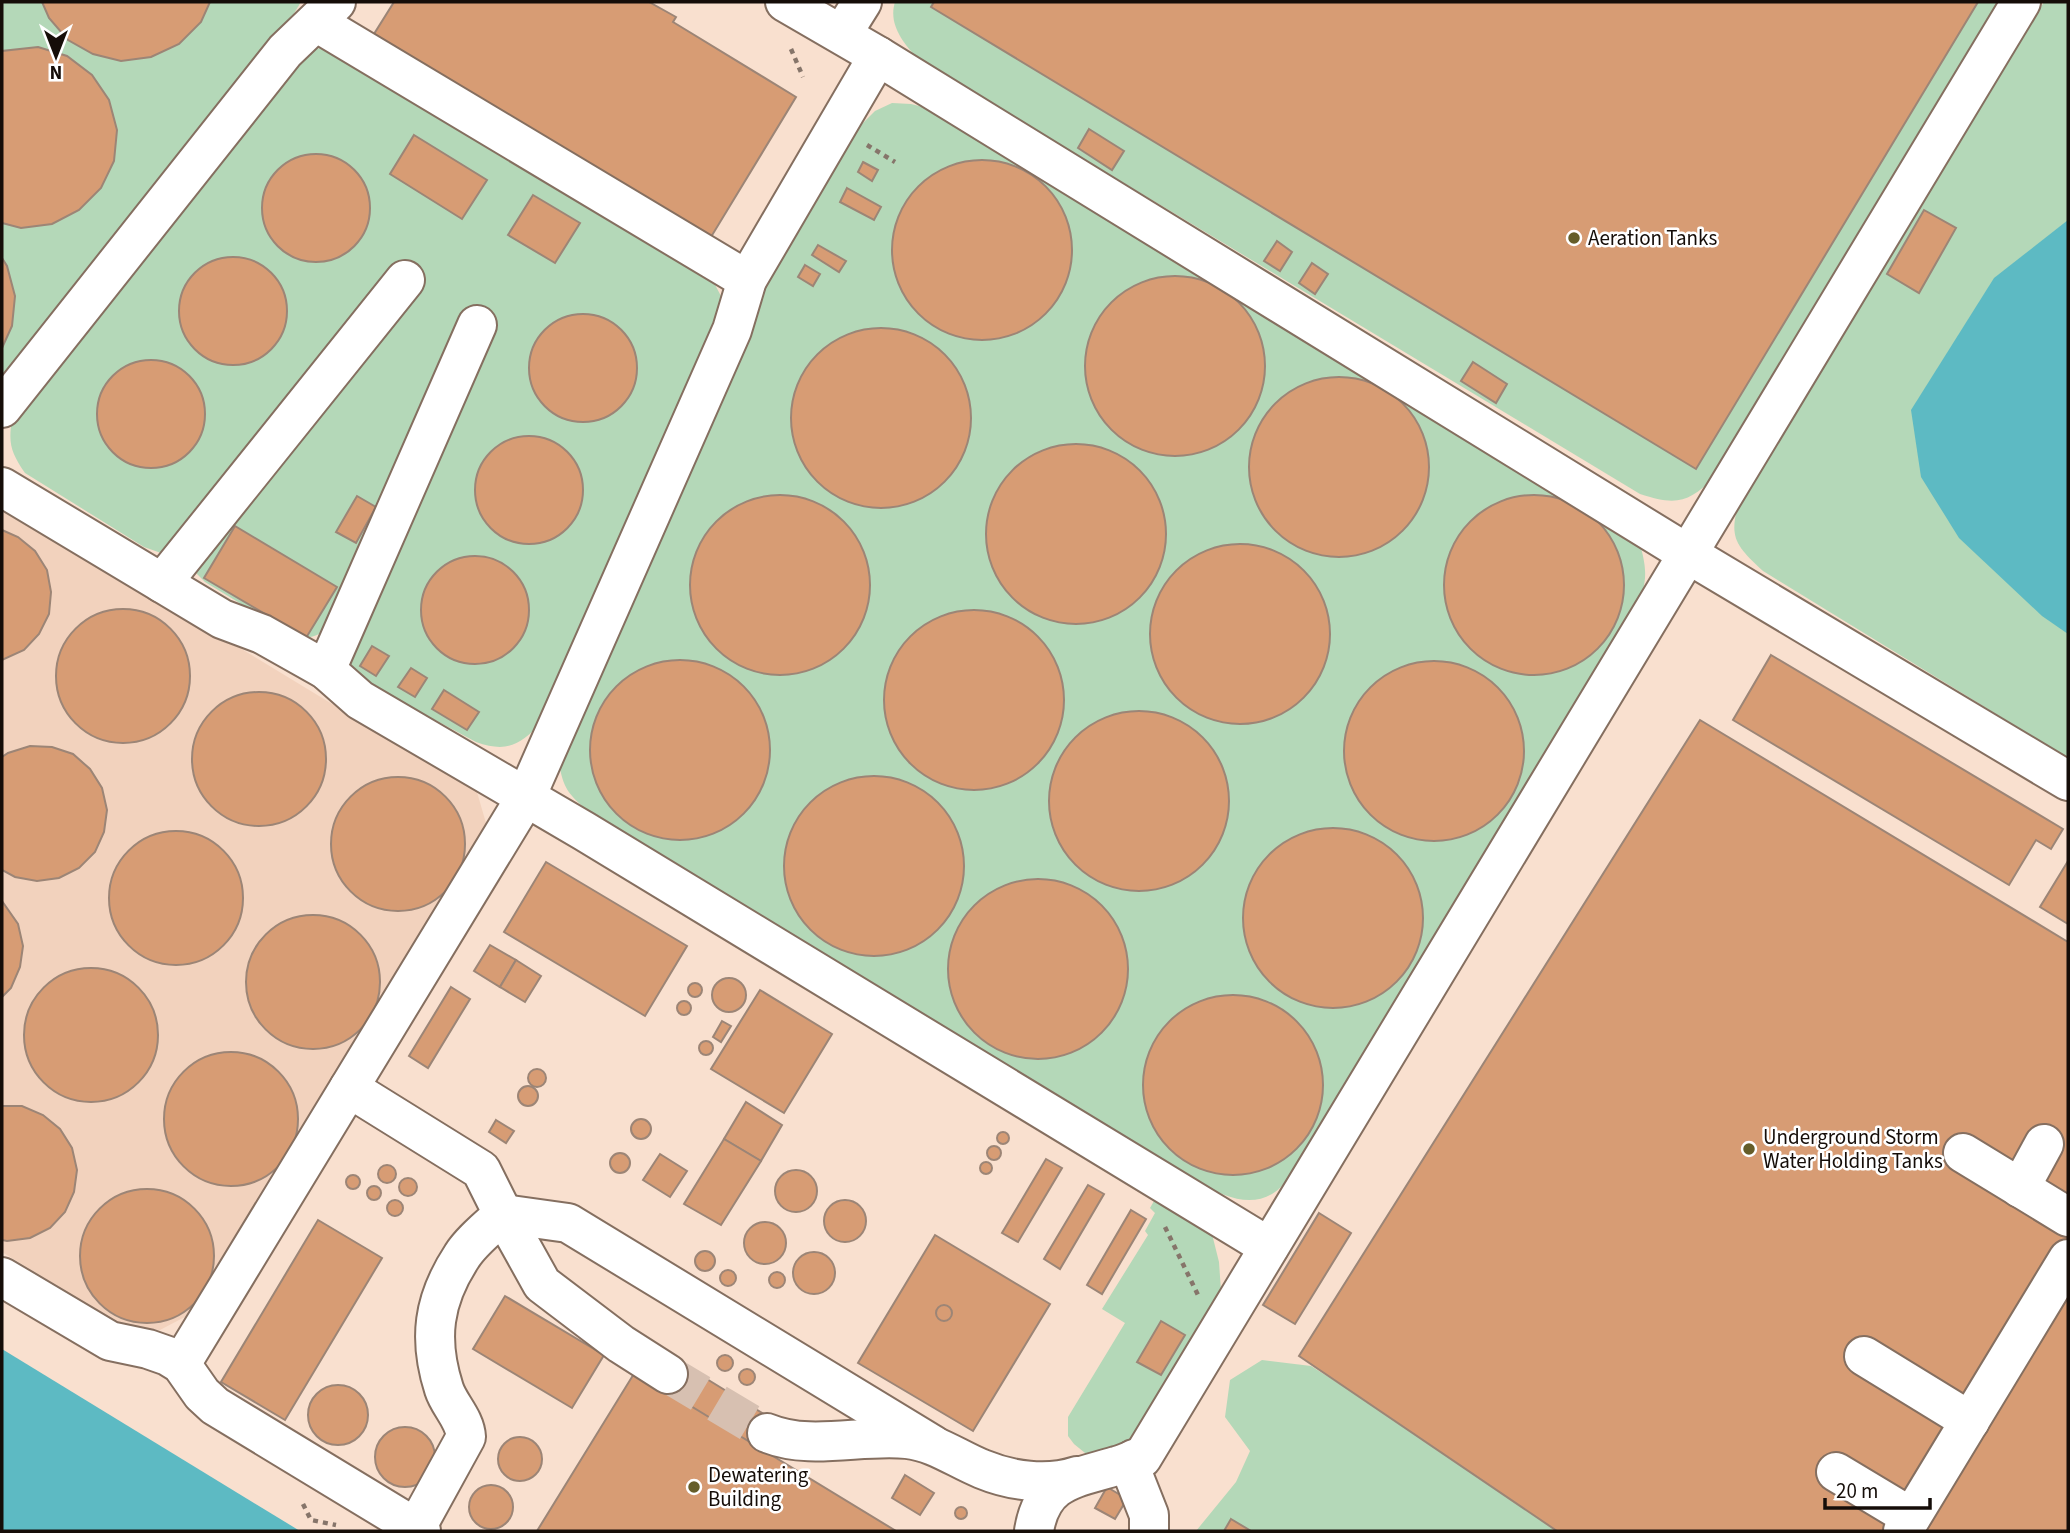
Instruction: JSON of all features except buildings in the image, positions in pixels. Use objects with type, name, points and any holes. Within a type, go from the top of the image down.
[{"type":"lane","points":[[785,2],[878,56],[1688,554],[2068,782]]},
{"type":"lane","points":[[842,34],[862,2]]},
{"type":"lane","points":[[767,1433],[792,1439],[886,1438],[921,1441],[1009,1478],[1062,1481],[1142,1458],[2021,2]]},
{"type":"lane","points":[[2,408],[285,51],[326,12],[747,280]]},
{"type":"lane","points":[[181,1364],[526,797],[732,330],[747,280],[878,56]]},
{"type":"lane","points":[[162,583],[405,280]]},
{"type":"lane","points":[[326,670],[477,326]]},
{"type":"lane","points":[[2,487],[222,619],[262,634],[326,670],[360,700],[526,797],[1269,1247]]},
{"type":"lane","points":[[349,1088],[481,1170],[542,1284],[621,1344],[668,1374]]},
{"type":"lane","points":[[2020,1188],[2044,1144]]},
{"type":"lane","points":[[1963,1153],[2068,1217]]},
{"type":"lane","points":[[503,1214],[568,1223],[933,1446]]},
{"type":"lane","points":[[2,1277],[110,1341],[168,1356],[181,1364],[202,1394],[215,1406],[419,1530],[466,1437],[466,1429],[447,1399],[434,1352],[434,1329],[440,1296],[463,1254],[503,1214]]},
{"type":"lane","points":[[1836,1472],[1907,1524],[2068,1259]]},
{"type":"lane","points":[[1864,1356],[1970,1421]]},
{"type":"lane","points":[[1134,1459],[1134,1477],[1149,1515],[1149,1531]]},
{"type":"lane","points":[[1034,1531],[1036,1516],[1045,1498],[1060,1484],[1078,1476]]},
{"type":"path","points":[[789,44],[803,77]]},
{"type":"path","points":[[857,139],[895,162]]},
{"type":"shaded area","points":[[2,508],[11,509],[477,792],[488,830],[200,1309],[160,1330],[123,1326],[2,1252]]},
{"type":"green space","points":[[2,2],[301,2],[2,377]]},
{"type":"green space","name":"Aeration Tanks","points":[[895,2],[2000,2],[1715,476],[1689,497],[1673,501],[1640,494],[918,59],[902,40],[895,25]]},
{"type":"green space","points":[[2044,2],[2068,2],[2068,758],[1763,571],[1739,545],[1734,529],[1742,494]]},
{"type":"green space","points":[[325,47],[713,281],[721,296],[720,313],[542,722],[520,741],[505,747],[476,742],[357,678],[325,630],[310,637],[294,636],[205,582],[197,574],[195,565],[144,547],[25,473],[12,447],[12,419],[306,51]]},
{"type":"green space","points":[[892,103],[935,110],[1641,548],[1645,579],[1636,610],[1293,1175],[1275,1192],[1263,1198],[1236,1198],[1201,1184],[588,811],[565,785],[559,763],[759,296],[856,130],[875,111]]},
{"type":"green space","points":[[1158,1194],[1212,1234],[1219,1262],[1221,1291],[1131,1440],[1119,1450],[1090,1457],[1068,1436],[1068,1417],[1125,1323],[1102,1309],[1148,1235],[1145,1231],[1155,1213],[1150,1208]]},
{"type":"green space","points":[[1262,1360],[1311,1366],[1573,1531],[1196,1531],[1236,1482],[1250,1451],[1225,1417],[1230,1380]]},
{"type":"water","points":[[2068,220],[2068,634],[2042,616],[1959,538],[1921,477],[1911,410],[1994,278]]},
{"type":"water","points":[[2,1349],[300,1531],[2,1531]]},
{"type":"tunnel","points":[[668,1374],[767,1433]]},
{"type":"place","name":"Aeration Tanks","points":[[1574,238]]},
{"type":"place","name":"Underground Storm Water Holding Tanks","points":[[1749,1149]]},
{"type":"place","name":"Dewatering Building","points":[[694,1487]]}]
